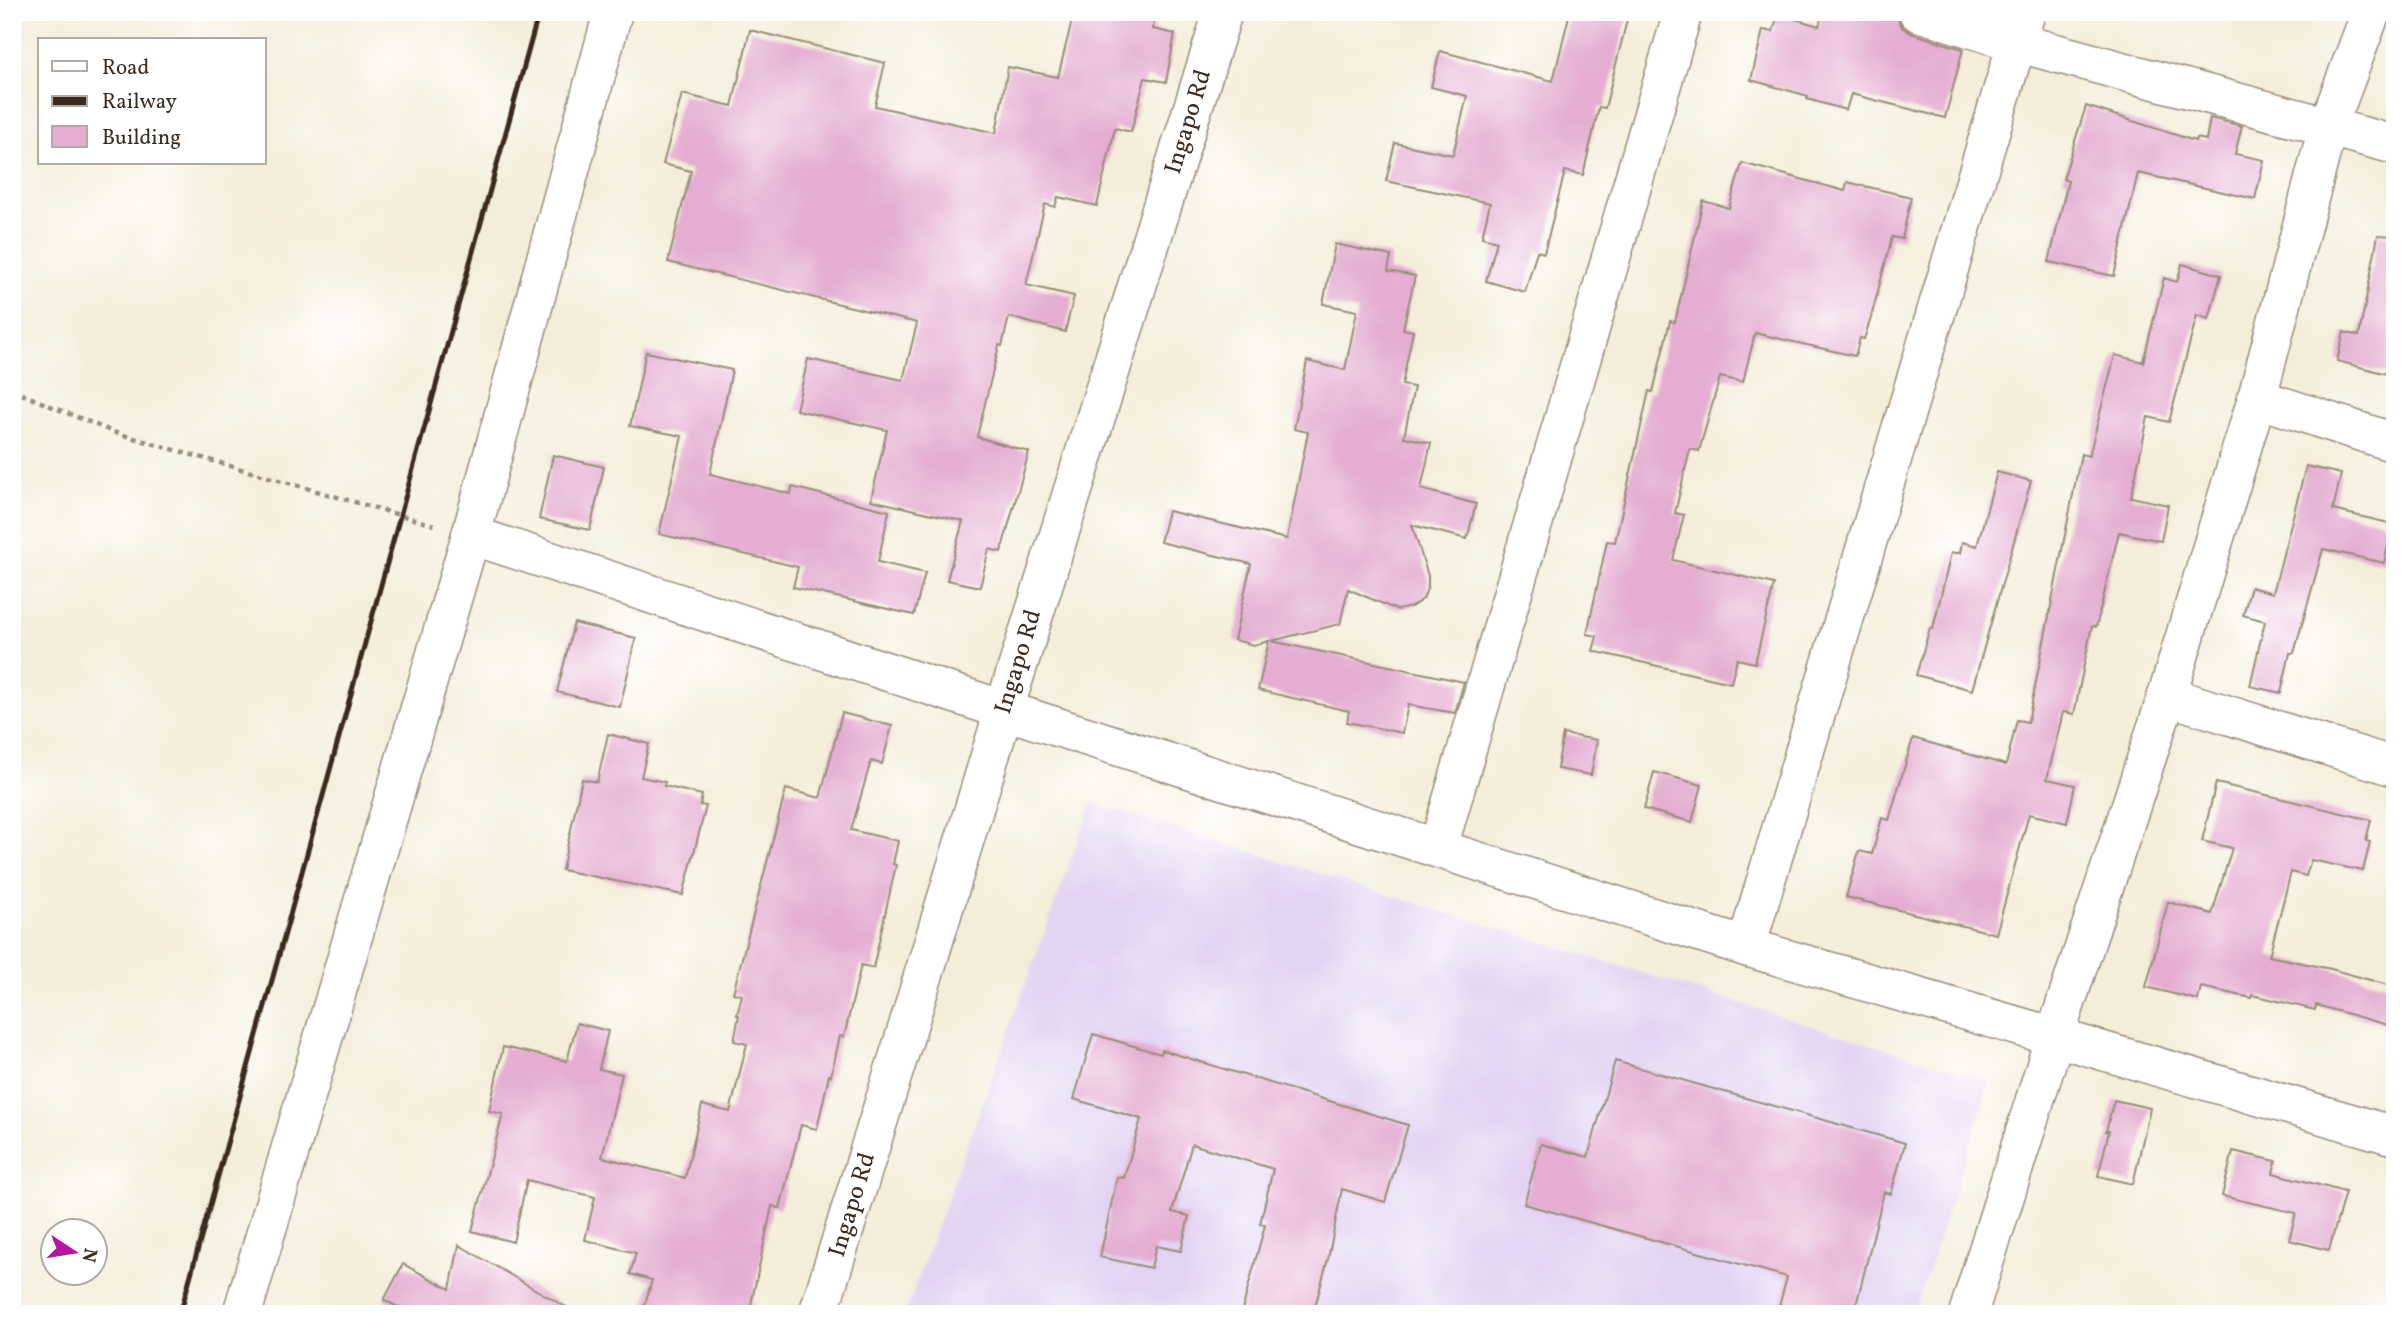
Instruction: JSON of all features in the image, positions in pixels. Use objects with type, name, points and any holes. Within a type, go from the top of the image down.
[{"type":"street","points":[[242,1314],[471,536],[613,12]]},
{"type":"street","name":"Ingapo Rd","points":[[818,1314],[1003,710],[1223,12]]},
{"type":"street","points":[[1438,848],[1683,12]]},
{"type":"street","points":[[1918,12],[2020,27],[2395,145]]},
{"type":"street","points":[[1968,1314],[2055,1035],[2167,696],[2257,398],[2328,126],[2371,12]]},
{"type":"street","points":[[1746,947],[2020,27]]},
{"type":"street","points":[[2257,398],[2395,443]]},
{"type":"street","points":[[471,536],[1003,710],[1746,947],[2395,1136]]},
{"type":"street","points":[[2167,696],[2395,767]]},
{"type":"path","points":[[12,390],[113,432],[471,536]]},
{"type":"shaded area","points":[[1092,803],[1990,1081],[1914,1314],[905,1314]]},
{"type":"building","points":[[1074,12],[1156,12],[1153,29],[1175,34],[1166,82],[1145,78],[1131,132],[1115,128],[1097,206],[1058,197],[1055,207],[1045,204],[1026,285],[1074,296],[1065,332],[1009,317],[1002,346],[999,345],[977,437],[1029,452],[1001,552],[989,549],[980,587],[947,580],[963,521],[871,500],[887,430],[796,410],[808,359],[903,380],[917,323],[668,262],[691,171],[663,164],[682,94],[732,106],[750,30],[885,63],[875,106],[996,133],[1008,67],[1058,77]]},
{"type":"building","points":[[1570,12],[1629,12],[1605,108],[1599,107],[1583,175],[1565,171],[1544,253],[1537,251],[1525,292],[1486,281],[1497,241],[1482,237],[1490,203],[1386,181],[1395,143],[1453,155],[1467,96],[1431,87],[1440,51],[1553,81]]},
{"type":"building","points":[[1823,12],[1892,12],[1891,17],[1898,19],[1902,27],[1911,33],[1963,49],[1945,118],[1851,94],[1846,110],[1751,80],[1763,30],[1773,32],[1778,14],[1819,26]]},
{"type":"building","points":[[2086,106],[2195,141],[2196,138],[2206,140],[2210,118],[2242,126],[2235,154],[2264,160],[2255,199],[2138,173],[2114,276],[2049,262],[2068,181],[2063,179]]},
{"type":"building","points":[[1742,163],[1845,191],[1847,182],[1911,197],[1902,239],[1892,237],[1871,318],[1864,339],[1860,338],[1855,356],[1755,333],[1743,382],[1720,377],[1699,451],[1690,449],[1675,513],[1684,515],[1673,560],[1774,584],[1755,663],[1737,659],[1731,683],[1593,651],[1597,636],[1587,634],[1607,541],[1615,542],[1649,391],[1653,392],[1670,321],[1675,322],[1703,201],[1729,208]]},
{"type":"building","points":[[2378,235],[2395,236],[2395,344],[2387,374],[2337,361],[2344,332],[2359,336]]},
{"type":"building","points":[[1335,244],[1391,256],[1388,271],[1415,276],[1403,329],[1413,331],[1402,385],[1414,387],[1404,437],[1431,443],[1421,489],[1476,504],[1467,539],[1412,525],[1428,576],[1428,586],[1423,599],[1411,607],[1397,610],[1348,589],[1340,624],[1271,641],[1464,682],[1455,713],[1408,705],[1402,733],[1347,722],[1349,711],[1258,690],[1269,641],[1254,645],[1234,640],[1251,564],[1160,542],[1168,511],[1287,539],[1308,432],[1294,429],[1307,361],[1345,370],[1357,311],[1323,304]]},
{"type":"building","points":[[2182,264],[2221,275],[2209,319],[2197,315],[2169,422],[2148,417],[2131,497],[2168,505],[2161,541],[2119,532],[2096,627],[2092,626],[2074,714],[2063,712],[2047,779],[2075,785],[2067,823],[2029,814],[1996,934],[1846,897],[1859,851],[1872,854],[1882,818],[1889,820],[1913,738],[2006,765],[2017,720],[2028,722],[2081,454],[2089,456],[2115,355],[2143,362],[2164,278],[2177,282]]},
{"type":"building","points":[[646,352],[732,370],[710,474],[791,494],[792,487],[889,511],[878,562],[925,573],[914,615],[793,587],[798,567],[659,534],[682,436],[630,426]]},
{"type":"building","points":[[553,455],[604,467],[590,530],[539,519]]},
{"type":"building","points":[[2306,466],[2341,474],[2333,510],[2393,524],[2384,563],[2323,549],[2294,653],[2290,653],[2281,693],[2250,686],[2265,621],[2243,615],[2251,587],[2273,593]]},
{"type":"building","points":[[1997,472],[2031,481],[1972,690],[1916,675],[1930,628],[1933,629],[1951,553],[1960,553],[1962,542],[1977,546]]},
{"type":"building","points":[[574,623],[636,638],[620,707],[557,692]]},
{"type":"building","points":[[842,713],[892,726],[882,764],[871,761],[851,830],[898,841],[893,864],[896,865],[873,968],[861,965],[844,1037],[840,1036],[831,1076],[829,1075],[817,1129],[801,1125],[780,1208],[772,1206],[749,1314],[642,1314],[652,1280],[630,1274],[636,1253],[585,1240],[595,1197],[527,1180],[513,1242],[472,1231],[503,1114],[489,1111],[503,1047],[567,1061],[577,1023],[608,1031],[599,1069],[622,1074],[602,1157],[685,1178],[702,1105],[730,1112],[747,1044],[734,1041],[742,995],[733,993],[786,789],[820,798]]},
{"type":"building","points":[[608,734],[649,744],[641,777],[665,782],[664,786],[702,795],[700,805],[706,806],[683,895],[562,870],[582,779],[597,782]]},
{"type":"building","points":[[1563,734],[1597,740],[1591,775],[1557,769]]},
{"type":"building","points":[[1654,772],[1702,785],[1692,822],[1644,809]]},
{"type":"building","points":[[2216,783],[2371,820],[2366,841],[2370,842],[2363,871],[2311,860],[2306,876],[2291,872],[2269,956],[2331,969],[2395,987],[2395,1027],[2316,1005],[2315,1010],[2253,995],[2252,998],[2201,987],[2198,1000],[2146,987],[2168,902],[2212,914],[2232,848],[2202,841]]},
{"type":"building","points":[[1093,1034],[1161,1054],[1162,1050],[1408,1125],[1385,1202],[1342,1189],[1328,1259],[1313,1314],[1241,1314],[1265,1225],[1260,1224],[1273,1169],[1192,1144],[1172,1212],[1189,1216],[1181,1251],[1156,1246],[1151,1268],[1100,1257],[1117,1177],[1124,1178],[1141,1119],[1074,1099]]},
{"type":"building","points":[[1615,1061],[1905,1143],[1891,1194],[1884,1192],[1854,1314],[1777,1314],[1787,1277],[1524,1204],[1541,1144],[1588,1157]]},
{"type":"building","points":[[2114,1100],[2150,1108],[2133,1184],[2098,1176]]},
{"type":"building","points":[[2233,1151],[2276,1161],[2273,1173],[2345,1192],[2329,1250],[2289,1240],[2296,1213],[2222,1196]]},
{"type":"building","points":[[459,1245],[578,1314],[411,1314],[384,1300],[403,1264],[450,1289]]},
{"type":"railway","points":[[180,1314],[539,12]]}]
